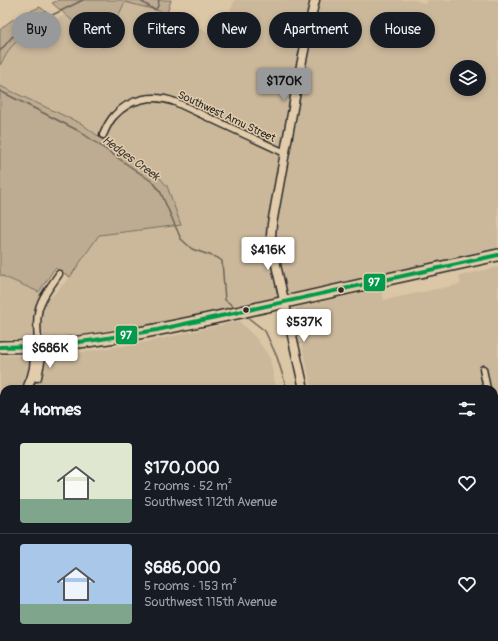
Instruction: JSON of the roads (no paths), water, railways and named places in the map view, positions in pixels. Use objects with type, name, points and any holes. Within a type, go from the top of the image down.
[{"type":"highway","points":[[0,347],[38,346],[96,340],[138,333],[186,324],[498,255]]},
{"type":"street","points":[[303,385],[272,246],[271,235],[299,75],[310,17],[315,0]]},
{"type":"street","name":"Southwest Amu Street","points":[[102,135],[114,115],[124,107],[136,100],[162,98],[285,153]]},
{"type":"street","points":[[34,385],[41,357],[38,346],[37,321],[39,308],[44,297],[59,274]]},
{"type":"street","points":[[29,385],[32,376],[38,346]]},
{"type":"street","points":[[483,369],[486,385]]},
{"type":"waterway","name":"Hedges Creek","points":[[0,51],[12,37],[34,24],[83,0]]},
{"type":"waterway","name":"Hedges Creek","points":[[139,0],[153,9],[156,9],[159,0]]},
{"type":"waterway","name":"Hedges Creek","points":[[0,91],[79,131],[154,183],[161,193],[181,239],[192,249],[218,258],[222,261],[225,300],[236,308]]},
{"type":"waterway","name":"Hedges Creek","points":[[246,316],[265,331],[277,357],[286,385]]}]
